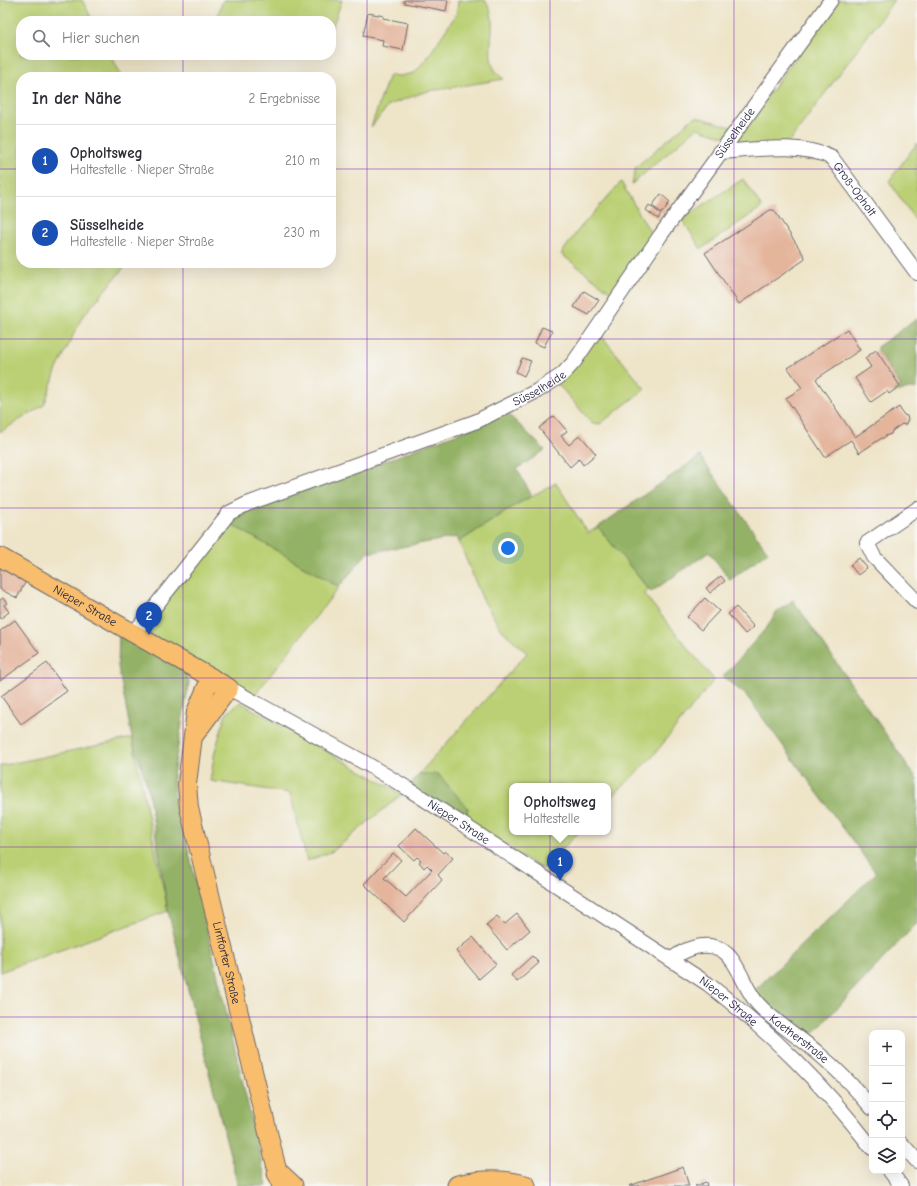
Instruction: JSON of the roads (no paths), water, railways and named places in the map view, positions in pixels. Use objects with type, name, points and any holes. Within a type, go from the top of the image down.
[{"type":"highway","points":[[458,1186],[486,1182],[513,1183],[525,1186]]},
{"type":"main road","name":"Nieper Straße","points":[[0,557],[229,688]]},
{"type":"main road","name":"Lintforter Straße","points":[[211,677],[196,712],[187,784],[190,808],[284,1182]]},
{"type":"main road","points":[[192,738],[229,688]]},
{"type":"street","name":"Süsselheide","points":[[134,633],[228,513],[247,504],[477,421],[537,390],[562,375],[574,362],[660,236],[831,0]]},
{"type":"street","name":"Groß-Opholt","points":[[720,152],[788,149],[820,152],[832,158],[917,273]]},
{"type":"street","points":[[917,509],[867,543],[874,557],[917,602]]},
{"type":"street","name":"Nieper Straße","points":[[229,688],[374,768],[672,959],[745,1013],[776,1040],[808,1071],[869,1144]]},
{"type":"street","name":"Kaetherstraße","points":[[672,959],[689,948],[704,946],[720,949],[732,959],[748,991],[758,1005],[819,1054],[857,1090],[869,1104]]},
{"type":"street","points":[[905,1148],[917,1162]]},
{"type":"street","points":[[892,1174],[901,1186]]},
{"type":"place","name":"Süsselheide","points":[[149,635]]},
{"type":"place","name":"Opholtsweg","points":[[560,881]]}]
